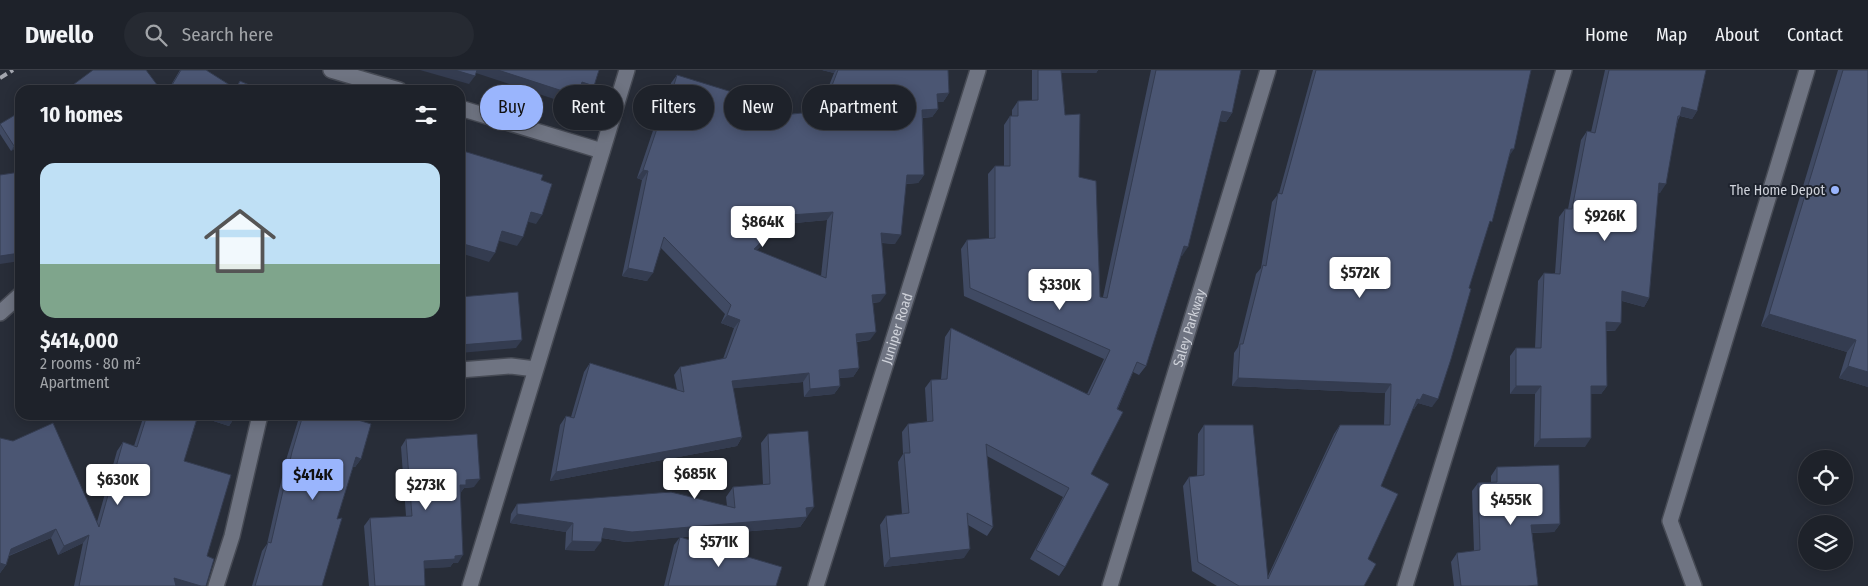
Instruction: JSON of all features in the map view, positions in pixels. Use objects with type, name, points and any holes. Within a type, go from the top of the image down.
[{"type":"street","points":[[332,70],[382,85]]},
{"type":"street","points":[[470,586],[514,447],[535,369],[627,70]]},
{"type":"street","name":"Juniper Road","points":[[816,586],[978,70]]},
{"type":"street","name":"Saley Parkway","points":[[1110,586],[1268,70]]},
{"type":"street","points":[[1405,586],[1564,70]]},
{"type":"street","points":[[1694,586],[1670,521],[1807,70]]},
{"type":"street","points":[[465,109],[602,150]]},
{"type":"street","points":[[0,313],[15,300]]},
{"type":"street","points":[[465,370],[511,366],[535,369]]},
{"type":"street","points":[[216,586],[232,536],[259,420]]},
{"type":"building","points":[[93,70],[146,70],[157,85],[73,85]]},
{"type":"building","points":[[181,70],[206,70],[230,85],[172,85]]},
{"type":"building","points":[[455,70],[477,70],[475,76]]},
{"type":"building","points":[[498,70],[599,70],[594,85],[582,82],[581,85],[553,85],[553,88]]},
{"type":"building","points":[[838,70],[948,70],[949,93],[937,94],[938,109],[922,110],[924,175],[907,175],[901,235],[881,233],[886,294],[872,295],[876,332],[856,334],[859,368],[839,370],[840,386],[810,389],[809,373],[732,381],[742,437],[556,472],[566,416],[574,418],[590,363],[684,392],[680,367],[726,358],[740,320],[727,315],[731,305],[664,237],[653,273],[628,268],[648,171],[643,170],[656,130],[714,130],[714,86],[724,90],[724,130],[792,130],[792,114],[802,113],[802,130],[916,130],[916,85],[832,85]],"holes":[[[833,212],[826,278],[754,249],[790,215]]]},
{"type":"building","points":[[1038,70],[1061,70],[1065,115],[1080,114],[1079,177],[1096,181],[1100,297],[1107,298],[1156,70],[1241,70],[1232,113],[1222,111],[1188,247],[1184,246],[1146,366],[1137,362],[1117,409],[1123,412],[1091,474],[1109,484],[1065,567],[1036,550],[1069,488],[986,444],[993,527],[967,513],[970,549],[890,558],[886,516],[909,513],[904,453],[910,453],[908,424],[933,421],[931,380],[947,379],[951,328],[1089,395],[1110,350],[970,288],[967,240],[995,238],[995,166],[1010,166],[1010,116],[1018,116],[1018,101],[1038,100]]},
{"type":"building","points":[[1316,70],[1531,70],[1514,149],[1511,149],[1492,222],[1490,221],[1469,288],[1471,289],[1438,399],[1423,394],[1420,400],[1417,399],[1381,486],[1398,494],[1368,559],[1376,564],[1364,586],[1239,586],[1198,562],[1189,477],[1204,475],[1204,425],[1253,425],[1268,579],[1340,425],[1390,425],[1391,384],[1238,378],[1240,344],[1243,344],[1263,265],[1266,266],[1278,193],[1282,194]]},
{"type":"building","points":[[1609,70],[1706,70],[1697,111],[1682,107],[1680,116],[1678,116],[1666,184],[1659,183],[1649,298],[1622,291],[1621,323],[1606,322],[1607,386],[1591,386],[1591,438],[1540,439],[1541,386],[1516,386],[1516,348],[1541,348],[1544,273],[1560,274],[1565,209],[1572,209],[1587,131],[1595,133]]},
{"type":"building","name":"The Home Depot","points":[[1843,70],[1868,70],[1868,372],[1848,366],[1856,340],[1769,314]]},
{"type":"building","points":[[677,75],[709,85],[674,85]]},
{"type":"building","points":[[240,81],[249,85],[238,85]]},
{"type":"building","points":[[15,115],[15,146],[14,146],[0,124]]},
{"type":"building","points":[[465,152],[543,175],[541,180],[552,184],[542,215],[531,212],[523,237],[502,231],[495,253],[465,244]]},
{"type":"building","points":[[15,173],[15,254],[0,256],[0,175]]},
{"type":"building","points":[[518,292],[522,340],[465,345],[465,297]]},
{"type":"building","points":[[145,420],[196,420],[184,461],[231,475],[207,556],[214,559],[206,586],[174,578],[176,586],[79,586],[89,535],[64,546],[56,529],[11,549],[6,565],[0,563],[0,438],[13,441],[53,423],[99,527],[123,442],[137,447]]},
{"type":"building","points":[[302,420],[358,420],[371,424],[361,459],[356,457],[337,519],[342,518],[322,586],[255,586],[268,542],[271,543],[292,452]]},
{"type":"building","points":[[808,431],[814,507],[806,508],[807,517],[632,532],[604,528],[601,542],[572,541],[573,523],[517,514],[517,504],[671,492],[735,508],[733,487],[770,484],[768,434]]},
{"type":"building","points":[[477,434],[480,479],[466,480],[466,485],[460,485],[463,555],[455,556],[455,559],[424,561],[425,586],[375,586],[370,518],[412,516],[406,439]]},
{"type":"building","points":[[1559,465],[1560,524],[1531,525],[1538,585],[1461,586],[1457,553],[1480,550],[1478,483],[1497,482],[1497,467]]},
{"type":"building","points":[[680,537],[782,567],[776,586],[668,586]]},
{"type":"railway","points":[[0,78],[13,70]]},
{"type":"place","name":"The Home Depot","points":[[1835,190]]}]
